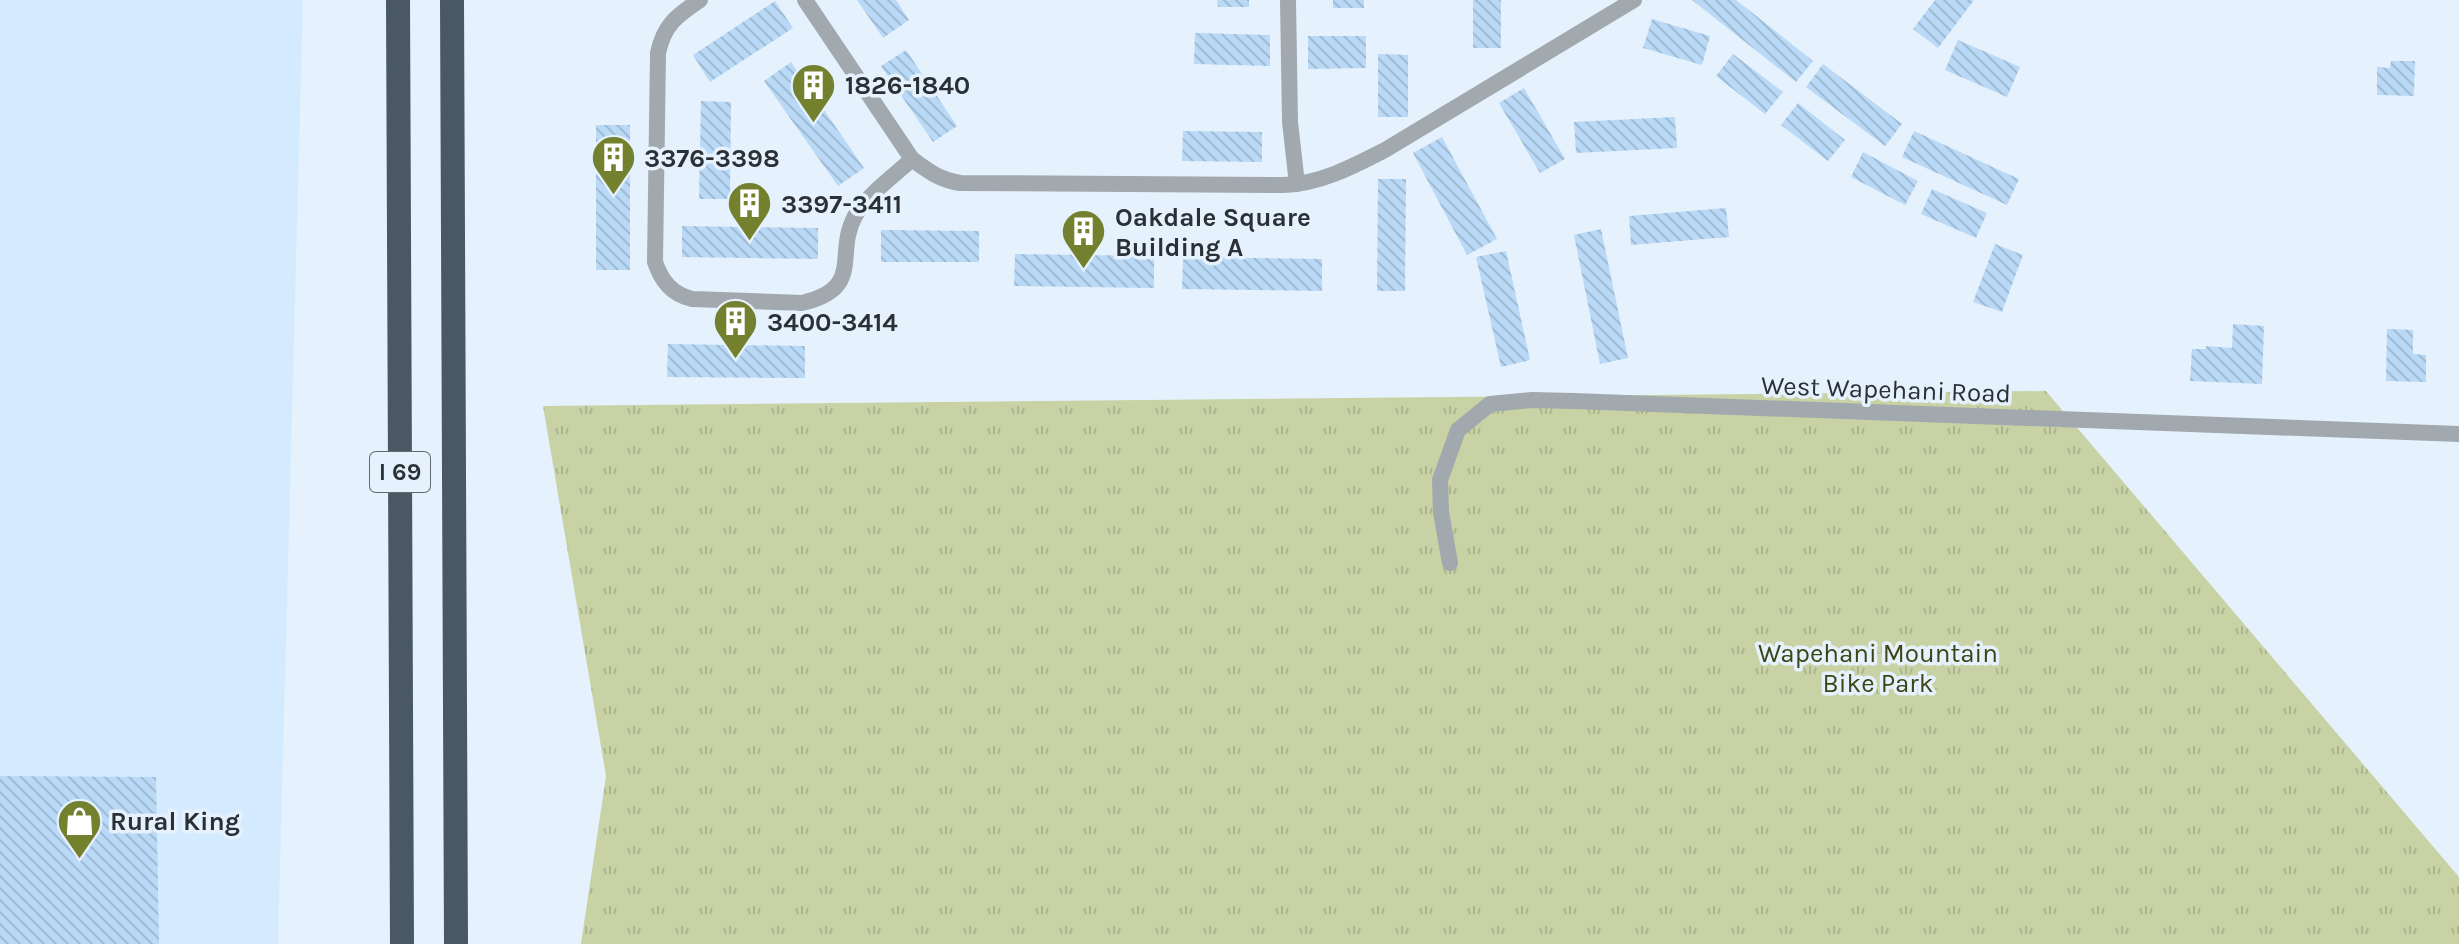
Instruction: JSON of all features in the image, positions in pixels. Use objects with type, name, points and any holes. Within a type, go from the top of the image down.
[{"type":"highway","name":"I 69","points":[[398,0],[402,944]]},
{"type":"highway","name":"I 69","points":[[452,0],[456,944]]},
{"type":"street","points":[[700,0],[672,21],[662,34],[658,53],[655,262],[660,275],[679,296],[802,303],[832,291],[842,279],[854,218],[865,203],[912,159]]},
{"type":"street","points":[[805,0],[912,159],[946,181],[996,184],[1297,184],[1356,165],[1385,150],[1634,0]]},
{"type":"street","points":[[1288,0],[1290,122],[1297,184]]},
{"type":"street","name":"West Wapehani Road","points":[[1450,563],[1441,512],[1440,480],[1458,430],[1490,404],[1532,400],[1574,401],[2459,434]]},
{"type":"shaded area","points":[[0,0],[303,0],[278,944],[0,944]]},
{"type":"green space","name":"Wapehani Mountain Bike Park","points":[[2046,391],[2459,877],[2459,944],[581,944],[606,776],[543,406]]},
{"type":"building","points":[[857,0],[896,0],[909,20],[883,38]]},
{"type":"building","points":[[1217,0],[1249,0],[1249,7],[1218,7]]},
{"type":"building","points":[[1333,0],[1364,0],[1364,8],[1333,8]]},
{"type":"building","points":[[1473,0],[1501,0],[1501,48],[1473,48]]},
{"type":"building","points":[[1692,0],[1736,0],[1813,61],[1796,82]]},
{"type":"building","points":[[1935,0],[1974,0],[1938,48],[1913,29]]},
{"type":"building","points":[[775,1],[793,28],[710,82],[693,55]]},
{"type":"building","points":[[1652,19],[1710,36],[1702,65],[1643,48]]},
{"type":"building","points":[[1195,33],[1270,35],[1270,66],[1194,64]]},
{"type":"building","points":[[1308,36],[1366,36],[1366,68],[1308,69]]},
{"type":"building","points":[[1958,40],[2020,67],[2007,97],[1945,70]]},
{"type":"building","points":[[906,50],[957,126],[933,142],[881,66]]},
{"type":"building","points":[[1378,54],[1408,55],[1408,117],[1378,117]]},
{"type":"building","points":[[1733,54],[1783,92],[1765,114],[1716,76]]},
{"type":"building","points":[[2391,61],[2415,61],[2414,96],[2377,95],[2377,67],[2390,68]]},
{"type":"building","name":"1826-1840","points":[[791,62],[864,168],[838,186],[764,81]]},
{"type":"building","points":[[1823,64],[1902,124],[1885,146],[1806,87]]},
{"type":"building","points":[[1524,88],[1565,159],[1540,173],[1499,103]]},
{"type":"building","points":[[701,101],[731,102],[730,199],[699,199]]},
{"type":"building","points":[[1798,103],[1845,140],[1828,161],[1781,125]]},
{"type":"building","points":[[1675,117],[1677,148],[1576,153],[1574,122]]},
{"type":"building","name":"3376-3398","points":[[596,125],[630,125],[630,270],[596,270]]},
{"type":"building","points":[[1183,131],[1262,132],[1262,162],[1182,161]]},
{"type":"building","points":[[1914,131],[2019,179],[2007,205],[1902,157]]},
{"type":"building","points":[[1442,137],[1497,239],[1467,255],[1413,153]]},
{"type":"building","points":[[1863,152],[1918,181],[1905,205],[1851,177]]},
{"type":"building","points":[[1378,179],[1406,179],[1405,291],[1377,291]]},
{"type":"building","points":[[1932,189],[1987,213],[1976,238],[1921,214]]},
{"type":"building","points":[[1726,208],[1729,237],[1631,245],[1629,216]]},
{"type":"building","name":"3397-3411","points":[[682,226],[818,228],[818,259],[682,257]]},
{"type":"building","points":[[1601,229],[1628,358],[1600,364],[1574,235]]},
{"type":"building","points":[[881,230],[979,231],[979,262],[881,262]]},
{"type":"building","points":[[1995,244],[2023,255],[2002,312],[1973,302]]},
{"type":"building","points":[[1506,251],[1530,360],[1501,367],[1476,257]]},
{"type":"building","name":"Oakdale Square Building A","points":[[1015,254],[1154,256],[1154,288],[1014,286]]},
{"type":"building","points":[[1183,257],[1322,259],[1322,291],[1182,289]]},
{"type":"building","points":[[2233,324],[2264,326],[2262,384],[2190,381],[2192,349],[2206,349],[2206,346],[2232,348]]},
{"type":"building","points":[[2387,329],[2413,330],[2413,354],[2426,355],[2426,382],[2386,381]]},
{"type":"building","name":"3400-3414","points":[[668,344],[805,346],[805,378],[667,377]]},
{"type":"building","name":"Rural King","points":[[0,776],[156,777],[159,944],[0,944]]},
{"type":"place","name":"1826-1840","points":[[814,124]]},
{"type":"place","name":"3376-3398","points":[[613,197]]},
{"type":"place","name":"3397-3411","points":[[750,243]]},
{"type":"place","name":"Oakdale Square Building A","points":[[1084,271]]},
{"type":"place","name":"3400-3414","points":[[736,361]]},
{"type":"place","name":"Rural King","points":[[79,860]]}]
